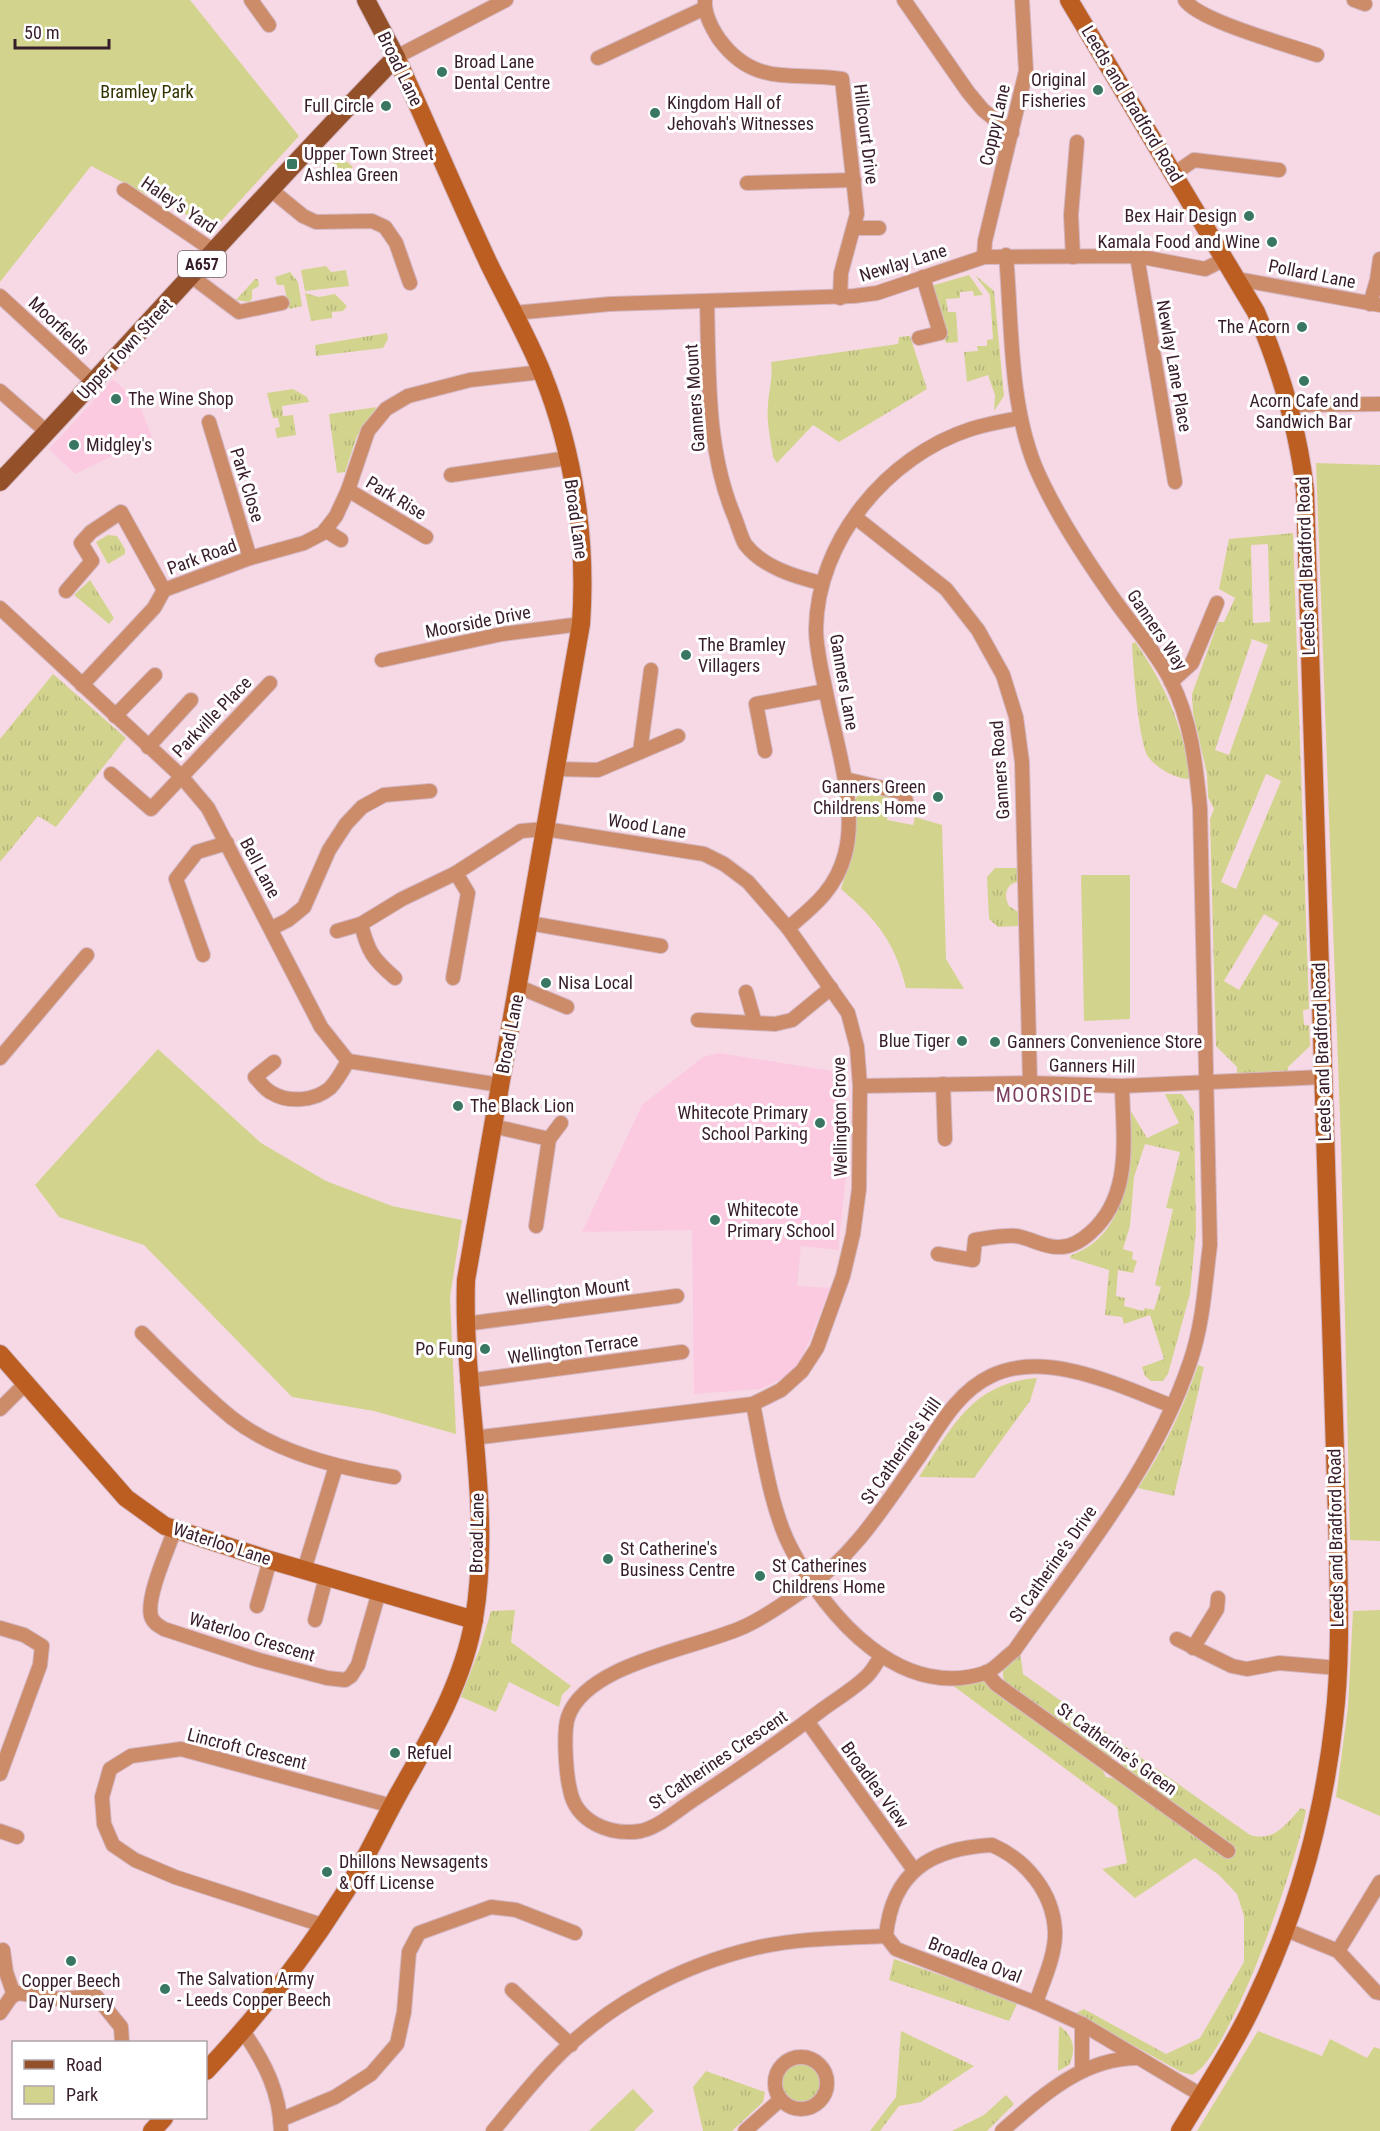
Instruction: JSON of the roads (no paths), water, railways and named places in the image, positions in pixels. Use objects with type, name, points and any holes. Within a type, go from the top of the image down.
[{"type":"main road","name":"Broad Lane","points":[[366,0],[396,57]]},
{"type":"main road","name":"Upper Town Street","points":[[3,472],[48,433],[270,189],[396,57]]},
{"type":"street","points":[[251,0],[269,25]]},
{"type":"street","points":[[396,57],[506,0]]},
{"type":"street","points":[[904,0],[968,92],[983,110],[1012,133]]},
{"type":"street","name":"Coppy Lane","points":[[984,257],[985,241],[1026,71],[1022,0]]},
{"type":"street","name":"Leeds and Bradford Road","points":[[1070,0],[1237,279],[1271,345],[1300,447],[1305,490],[1338,1547],[1338,1668],[1335,1719],[1320,1811],[1284,1929],[1251,2009],[1180,2131]]},
{"type":"street","points":[[1185,0],[1191,8],[1210,18],[1317,55]]},
{"type":"street","points":[[598,58],[705,4]]},
{"type":"street","name":"Hillcourt Drive","points":[[705,4],[712,28],[726,47],[743,63],[765,74],[842,78],[849,158],[854,180],[857,214],[841,273],[840,298]]},
{"type":"street","name":"Broad Lane","points":[[207,2070],[243,2031],[343,1896],[448,1705],[474,1620],[481,1509],[468,1381],[465,1324],[466,1280],[519,987],[580,624],[583,548],[568,458],[553,402],[542,372],[489,265],[396,57]]},
{"type":"street","points":[[1073,257],[1071,215],[1077,142]]},
{"type":"street","points":[[1174,174],[1194,160],[1279,170]]},
{"type":"street","points":[[747,183],[854,180]]},
{"type":"street","points":[[270,189],[303,216],[316,222],[372,221],[385,227],[396,243],[410,283]]},
{"type":"street","name":"Haley's Yard","points":[[124,190],[214,250]]},
{"type":"street","points":[[854,228],[879,228]]},
{"type":"street","name":"Newlay Lane","points":[[514,313],[610,304],[840,298],[877,293],[984,257],[1006,255],[1137,256],[1205,269],[1225,259]]},
{"type":"street","name":"Ganners Way","points":[[1006,255],[1020,418],[1035,465],[1057,511],[1172,682],[1183,708],[1194,751],[1200,808],[1207,1081]]},
{"type":"street","name":"Newlay Lane Place","points":[[1137,256],[1175,482]]},
{"type":"street","points":[[1375,304],[1380,259]]},
{"type":"street","points":[[191,276],[239,312],[282,303]]},
{"type":"street","points":[[920,338],[940,333],[923,277]]},
{"type":"street","name":"Pollard Lane","points":[[1237,279],[1375,304]]},
{"type":"street","name":"Moorfields","points":[[0,296],[94,383]]},
{"type":"street","name":"Ganners Mount","points":[[707,302],[712,438],[727,500],[746,544],[770,564],[797,577],[821,583]]},
{"type":"street","points":[[341,540],[325,531],[336,516],[348,490],[368,431],[386,409],[408,396],[470,380],[542,372]]},
{"type":"street","points":[[0,391],[48,433]]},
{"type":"street","points":[[1289,405],[1380,404]]},
{"type":"street","name":"Ganners Lane","points":[[788,928],[823,899],[846,853],[848,826],[844,779],[825,691],[816,630],[821,583],[836,545],[871,495],[891,475],[927,450],[969,430],[1020,418]]},
{"type":"street","name":"Park Close","points":[[209,422],[250,558]]},
{"type":"street","points":[[451,475],[568,458]]},
{"type":"street","name":"Park Rise","points":[[348,490],[426,537]]},
{"type":"street","points":[[66,591],[92,561],[81,543],[91,532],[121,512],[164,590]]},
{"type":"street","name":"Ganners Road","points":[[855,518],[946,589],[978,630],[1003,675],[1016,717],[1022,762],[1030,1083]]},
{"type":"street","name":"Park Road","points":[[82,685],[154,608],[164,590],[250,558],[304,543],[325,531]]},
{"type":"street","points":[[1172,682],[1192,663],[1217,603]]},
{"type":"street","name":"Bell Lane","points":[[2,615],[181,776],[208,808],[272,928],[321,1027],[348,1061]]},
{"type":"street","name":"Moorside Drive","points":[[382,660],[502,634],[580,624]]},
{"type":"street","points":[[640,752],[651,670]]},
{"type":"street","points":[[115,716],[155,675]]},
{"type":"street","name":"Parkville Place","points":[[111,774],[151,809],[270,683]]},
{"type":"street","points":[[765,751],[756,704],[825,691]]},
{"type":"street","points":[[148,747],[191,700]]},
{"type":"street","points":[[556,769],[598,770],[678,736]]},
{"type":"street","points":[[844,779],[904,793],[907,805]]},
{"type":"street","points":[[272,928],[288,920],[304,907],[329,850],[346,824],[362,807],[384,795],[430,791]]},
{"type":"street","name":"Wood Lane","points":[[337,931],[361,924],[402,899],[456,873],[521,831],[545,829],[684,849],[704,854],[737,874]]},
{"type":"street","points":[[203,955],[176,879],[197,852],[227,843]]},
{"type":"street","points":[[453,978],[468,893],[456,873]]},
{"type":"street","name":"Wellington Grove","points":[[473,1437],[753,1404],[781,1390],[802,1371],[817,1348],[833,1309],[853,1234],[859,1189],[860,1086],[857,1047],[848,1013],[831,988],[788,928],[748,882],[737,874]]},
{"type":"street","points":[[529,923],[661,946]]},
{"type":"street","points":[[361,924],[367,948],[375,961],[395,978]]},
{"type":"street","points":[[0,1058],[5,1042],[87,955]]},
{"type":"street","points":[[519,987],[567,1007]]},
{"type":"street","points":[[698,1020],[775,1024],[792,1020],[831,988]]},
{"type":"street","points":[[746,992],[755,1023]]},
{"type":"street","points":[[274,1062],[255,1077],[269,1092],[280,1098],[310,1098],[329,1089],[348,1061],[500,1085]]},
{"type":"street","name":"Ganners Hill","points":[[860,1086],[1030,1083],[1122,1086],[1323,1077]]},
{"type":"street","name":"St Catherine's Drive","points":[[753,1404],[769,1483],[791,1549],[813,1583],[851,1631],[881,1656],[917,1674],[943,1679],[986,1672],[1014,1651],[1140,1470],[1172,1407],[1191,1361],[1202,1310],[1210,1245],[1207,1081]]},
{"type":"street","points":[[943,1084],[945,1139]]},
{"type":"street","points":[[938,1254],[973,1260],[975,1240],[997,1237],[1017,1236],[1055,1248],[1069,1246],[1102,1223],[1114,1201],[1123,1174],[1122,1086]]},
{"type":"street","points":[[536,1226],[549,1138],[561,1123]]},
{"type":"street","points":[[493,1126],[549,1138]]},
{"type":"street","name":"Wellington Mount","points":[[465,1324],[677,1296]]},
{"type":"street","points":[[142,1333],[234,1419],[278,1445],[336,1466],[394,1477]]},
{"type":"street","name":"Wellington Terrace","points":[[468,1381],[682,1352]]},
{"type":"street","name":"Waterloo Lane","points":[[0,1354],[126,1498],[165,1526],[270,1560],[474,1620]]},
{"type":"street","name":"St Catherine's Hill","points":[[813,1583],[855,1546],[950,1410],[971,1388],[992,1375],[1016,1368],[1044,1365],[1115,1385],[1172,1407]]},
{"type":"street","points":[[0,1409],[25,1384]]},
{"type":"street","points":[[304,1570],[336,1466]]},
{"type":"street","name":"Waterloo Crescent","points":[[175,1529],[152,1598],[153,1622],[164,1629],[259,1660],[327,1678],[345,1680],[351,1676],[358,1665],[379,1593]]},
{"type":"street","points":[[257,1606],[270,1560]]},
{"type":"street","points":[[315,1620],[326,1577]]},
{"type":"street","name":"St Catherines Crescent","points":[[813,1583],[743,1627],[618,1671],[595,1681],[575,1700],[566,1721],[567,1779],[571,1798],[579,1813],[595,1824],[623,1832],[643,1830],[689,1803],[807,1721],[868,1675],[881,1656]]},
{"type":"street","points":[[1193,1648],[1217,1609],[1218,1598]]},
{"type":"street","points":[[0,1628],[24,1635],[42,1646],[40,1665],[0,1774]]},
{"type":"street","points":[[1177,1639],[1216,1661],[1247,1669],[1279,1663],[1338,1668]]},
{"type":"street","name":"St Catherine's Green","points":[[986,1672],[996,1684],[1228,1851]]},
{"type":"street","name":"Broadlea View","points":[[807,1721],[914,1870]]},
{"type":"street","name":"Lincroft Crescent","points":[[322,1925],[175,1877],[135,1860],[113,1845],[104,1824],[102,1797],[110,1769],[131,1756],[181,1749],[392,1806]]},
{"type":"street","points":[[0,1831],[17,1837]]},
{"type":"street","name":"Broadlea Oval","points":[[992,1845],[1011,1853],[1026,1866],[1040,1884],[1050,1907],[1055,1931],[1052,1956],[1036,2003],[896,1949],[886,1936],[892,1905],[898,1889],[914,1870],[941,1853],[966,1846],[992,1845]]},
{"type":"street","points":[[1338,1951],[1380,1878]]},
{"type":"street","points":[[243,2031],[262,2059],[275,2088],[281,2126],[335,2097],[371,2074],[397,2044],[404,2012],[409,1952],[419,1933],[491,1906],[516,1910],[575,1933]]},
{"type":"street","points":[[1284,1929],[1338,1951],[1376,1992],[1380,1993]]},
{"type":"street","points":[[493,2131],[553,2061],[598,2022],[644,1990],[698,1965],[756,1947],[808,1940],[886,1936]]},
{"type":"street","points":[[3,1950],[6,1972],[14,1995]]},
{"type":"street","points":[[512,1990],[571,2045]]},
{"type":"street","points":[[0,2013],[14,1995],[28,1993],[60,1999],[96,1996],[121,2026],[122,2041]]},
{"type":"street","points":[[1036,2003],[1082,2024],[1201,2096]]},
{"type":"street","points":[[1082,2024],[1082,2070]]},
{"type":"street","points":[[1002,2131],[1045,2095],[1082,2070],[1118,2058],[1138,2058]]},
{"type":"street","points":[[746,2131],[780,2100]]},
{"type":"street","points":[[153,2131],[163,2119]]},
{"type":"place","name":"Broad Lane Dental Centre","points":[[442,72]]},
{"type":"place","name":"Original Fisheries","points":[[1098,90]]},
{"type":"place","name":"Full Circle","points":[[386,106]]},
{"type":"place","name":"Kingdom Hall of Jehovah's Witnesses","points":[[655,113]]},
{"type":"place","name":"Upper Town Street Ashlea Green","points":[[292,164]]},
{"type":"place","name":"Bex Hair Design","points":[[1249,216]]},
{"type":"place","name":"Kamala Food and Wine","points":[[1272,242]]},
{"type":"place","name":"The Acorn","points":[[1302,327]]},
{"type":"place","name":"Acorn Cafe and Sandwich Bar","points":[[1304,381]]},
{"type":"place","name":"The Wine Shop","points":[[116,399]]},
{"type":"place","name":"Midgley's","points":[[74,445]]},
{"type":"place","name":"The Bramley Villagers","points":[[686,655]]},
{"type":"place","name":"Ganners Green Childrens Home","points":[[938,797]]},
{"type":"place","name":"Nisa Local","points":[[546,983]]},
{"type":"place","name":"Blue Tiger","points":[[962,1041]]},
{"type":"place","name":"Ganners Convenience Store","points":[[995,1042]]},
{"type":"place","name":"The Black Lion","points":[[458,1106]]},
{"type":"place","name":"Whitecote Primary School Parking","points":[[820,1123]]},
{"type":"place","name":"Whitecote Primary School","points":[[715,1220]]},
{"type":"place","name":"Po Fung","points":[[485,1349]]},
{"type":"place","name":"St Catherine's Business Centre","points":[[608,1559]]},
{"type":"place","name":"St Catherines Childrens Home","points":[[760,1576]]},
{"type":"place","name":"Refuel","points":[[395,1753]]},
{"type":"place","name":"Dhillons Newsagents & Off License","points":[[327,1872]]},
{"type":"place","name":"Copper Beech Day Nursery","points":[[71,1961]]},
{"type":"place","name":"The Salvation Army - Leeds Copper Beech","points":[[165,1989]]},
{"type":"district","name":"MOORSIDE","points":[[1045,1095]]},
{"type":"park label","name":"Bramley Park","points":[[147,92]]}]
